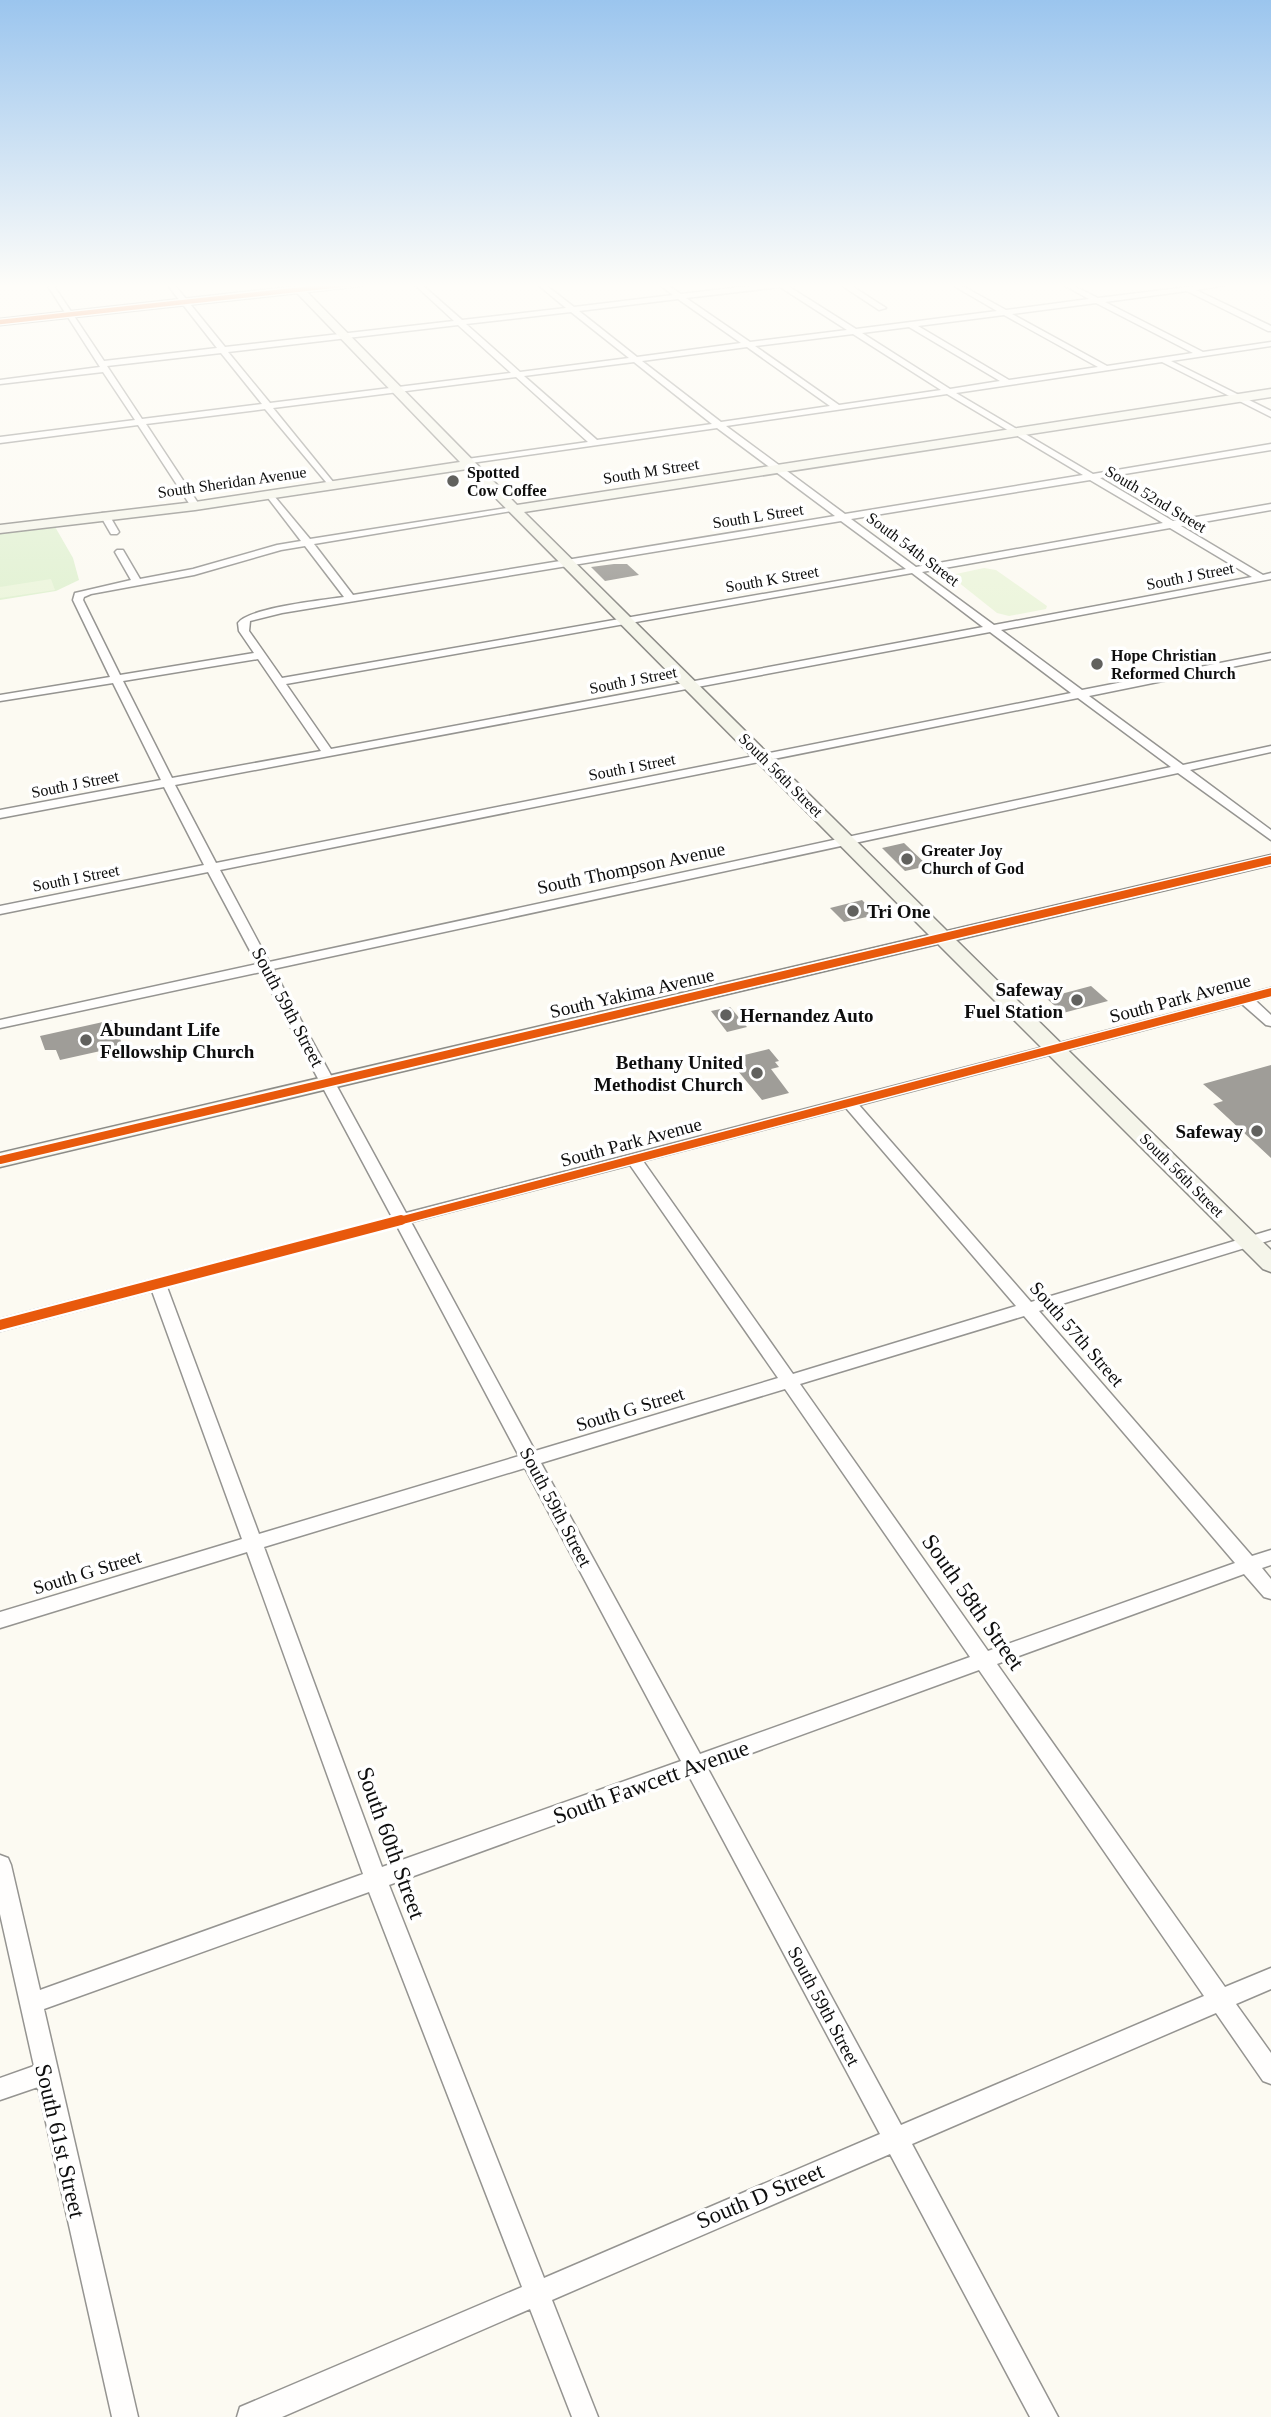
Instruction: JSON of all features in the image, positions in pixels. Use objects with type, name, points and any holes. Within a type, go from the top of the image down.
[{"type":"main road","name":"South 56th Street","points":[[402,396],[566,563],[1271,1264]]},
{"type":"main road","name":"South M Street","points":[[513,510],[1254,396]]},
{"type":"main road","name":"South Sheridan Avenue","points":[[0,529],[195,506],[468,464]]},
{"type":"main road","name":"South Yakima Avenue","points":[[0,1160],[1271,860]]},
{"type":"street","points":[[123,396],[195,506]]},
{"type":"street","points":[[260,396],[331,485]]},
{"type":"street","points":[[1,439],[333,396]]},
{"type":"street","points":[[542,396],[595,443]]},
{"type":"street","name":"South 54th Street","points":[[682,396],[1271,836]]},
{"type":"street","points":[[821,396],[837,407]]},
{"type":"street","name":"South Sheridan Avenue","points":[[468,464],[915,396]]},
{"type":"street","name":"South 52nd Street","points":[[956,396],[1268,580]]},
{"type":"street","points":[[1236,396],[1271,414]]},
{"type":"street","name":"South L Street","points":[[261,655],[243,628],[244,621],[250,617],[351,598],[1271,447]]},
{"type":"street","points":[[270,494],[351,598]]},
{"type":"street","name":"South K Street","points":[[279,682],[1271,508]]},
{"type":"street","name":"South M Street","points":[[81,593],[194,572],[261,551],[307,542],[513,510]]},
{"type":"street","points":[[105,515],[114,532]]},
{"type":"street","points":[[120,552],[137,582]]},
{"type":"street","name":"South J Street","points":[[0,814],[994,628],[1268,580]]},
{"type":"street","name":"South 59th Street","points":[[81,593],[79,603],[168,782],[1045,2417]]},
{"type":"street","points":[[0,698],[261,655],[328,753]]},
{"type":"street","name":"South I Street","points":[[0,910],[1271,656]]},
{"type":"street","name":"South Thompson Avenue","points":[[0,1024],[1271,749]]},
{"type":"street","name":"South Park Avenue","points":[[0,1325],[1271,992]]},
{"type":"street","points":[[1245,999],[1271,1022]]},
{"type":"street","name":"South 57th Street","points":[[850,1103],[1271,1592]]},
{"type":"street","name":"South 58th Street","points":[[634,1159],[1271,2073]]},
{"type":"street","name":"South G Street","points":[[0,1620],[1271,1235]]},
{"type":"street","name":"South 60th Street","points":[[158,1284],[255,1543],[376,1880],[585,2417]]},
{"type":"street","name":"South Fawcett Avenue","points":[[30,2004],[1271,1557]]},
{"type":"street","name":"South 61st Street","points":[[0,1865],[125,2417]]},
{"type":"street","name":"South D Street","points":[[250,2417],[539,2294],[718,2213],[1271,1978]]},
{"type":"street","points":[[0,2089],[45,2073]]},
{"type":"green space","points":[[54,525],[73,558],[79,580],[56,591],[0,600],[0,533]]},
{"type":"green space","points":[[984,568],[996,570],[1047,606],[1046,609],[1009,616],[997,613],[953,578],[956,574]]},
{"type":"green space","points":[[51,579],[55,590],[0,598],[0,587]]},
{"type":"building","points":[[627,564],[639,575],[605,581],[591,567]]},
{"type":"building","name":"Greater Joy Church of God","points":[[904,843],[928,866],[905,871],[882,848]]},
{"type":"building","name":"Tri One","points":[[862,900],[876,915],[844,922],[830,908]]},
{"type":"building","name":"Safeway Fuel Station","points":[[1091,986],[1108,1001],[1063,1013],[1046,998]]},
{"type":"building","name":"Hernandez Auto","points":[[730,1007],[747,1027],[727,1032],[711,1011]]},
{"type":"building","name":"Abundant Life Fellowship Church","points":[[112,1020],[123,1046],[60,1060],[56,1050],[45,1050],[40,1036]]},
{"type":"building","name":"Bethany United Methodist Church","points":[[769,1049],[779,1061],[775,1062],[779,1067],[771,1069],[789,1093],[762,1100],[728,1059]]},
{"type":"building","name":"Safeway","points":[[1271,1065],[1271,1158],[1213,1104],[1223,1101],[1203,1084]]},
{"type":"cycle path","points":[[0,1160],[1271,860]]},
{"type":"cycle path","points":[[0,1325],[1271,992]]},
{"type":"place","name":"Spotted Cow Coffee","points":[[453,481]]},
{"type":"place","name":"Hope Christian Reformed Church","points":[[1097,664]]},
{"type":"place","name":"Greater Joy Church of God","points":[[907,859]]},
{"type":"place","name":"Tri One","points":[[853,911]]},
{"type":"place","name":"Safeway Fuel Station","points":[[1077,1000]]},
{"type":"place","name":"Hernandez Auto","points":[[726,1015]]},
{"type":"place","name":"Abundant Life Fellowship Church","points":[[86,1040]]},
{"type":"place","name":"Bethany United Methodist Church","points":[[757,1073]]},
{"type":"place","name":"Safeway","points":[[1257,1131]]}]
